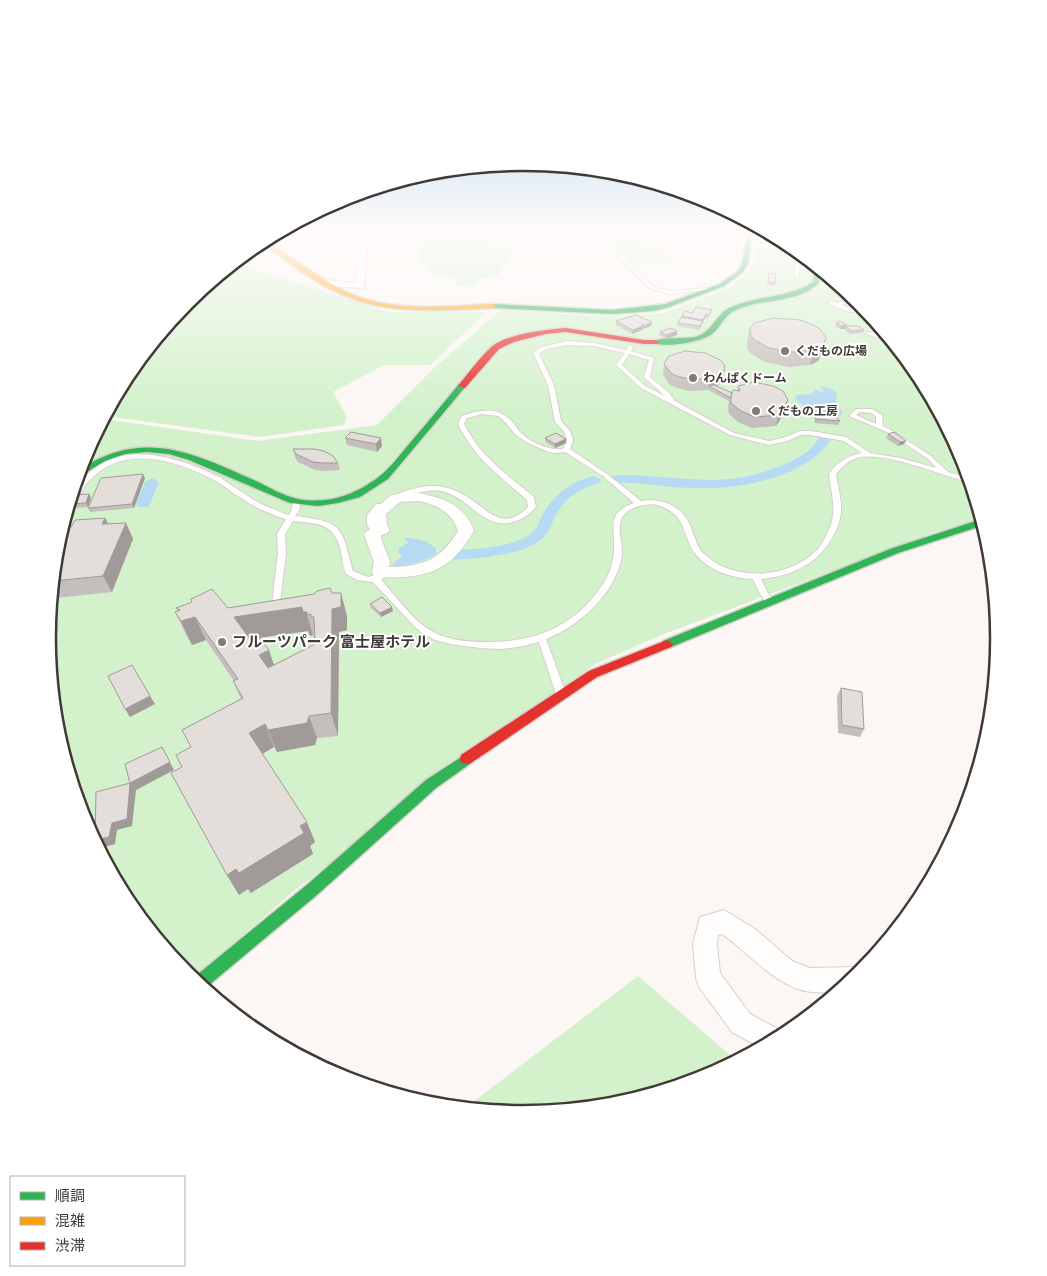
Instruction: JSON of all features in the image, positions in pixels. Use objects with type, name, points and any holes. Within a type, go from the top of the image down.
[{"type":"street","points":[[341,291],[356,299],[390,306],[422,308],[511,306],[612,312],[654,309],[711,291]]},
{"type":"street","points":[[90,464],[126,450],[162,449],[194,458],[296,502],[318,504],[338,501],[350,498],[375,486],[392,470],[482,361],[496,347],[512,340],[545,332],[566,330],[635,341],[666,344],[682,342],[704,336],[714,330],[723,315],[748,302],[797,294],[805,291]]},
{"type":"street","points":[[400,496],[430,498],[444,505],[465,524],[466,531],[452,551],[430,569],[382,576],[380,572],[382,562],[372,534],[382,530],[379,525],[378,514],[400,496]]},
{"type":"street","points":[[204,979],[313,889],[432,784],[561,694],[602,670],[894,551],[977,524]]},
{"type":"street","points":[[767,1037],[741,1023],[708,978],[705,944],[708,925],[724,922],[747,937],[784,970],[810,980],[842,979]]},
{"type":"lane","points":[[664,291],[692,291]]},
{"type":"lane","points":[[834,304],[846,301]]},
{"type":"lane","points":[[834,304],[849,310],[856,310]]},
{"type":"lane","points":[[869,332],[881,337]]},
{"type":"lane","points":[[635,341],[619,365],[642,387],[732,434],[769,443],[785,440],[800,433],[811,433],[846,439],[869,455]]},
{"type":"lane","points":[[400,496],[424,489],[442,488],[458,493],[487,516],[496,520],[514,520],[528,512],[532,507],[531,499],[483,460],[466,437],[461,424],[464,417],[477,412],[487,411],[503,416],[520,434],[540,446],[560,453],[566,450],[570,440],[567,431],[558,422],[551,385],[536,353],[542,348],[551,345],[573,344],[606,346],[652,359],[647,377],[667,394],[672,402]]},
{"type":"lane","points":[[880,426],[929,457],[946,473]]},
{"type":"lane","points":[[566,450],[605,475],[640,504]]},
{"type":"lane","points":[[81,488],[94,472],[113,462],[144,456],[171,459],[218,480],[251,502],[290,518],[322,523],[335,530],[344,546],[349,572],[358,578],[382,576],[421,627],[438,637],[466,644],[503,647],[542,639],[574,622],[588,609],[608,581],[617,558],[616,524],[619,515],[626,509],[650,502],[661,505],[682,517],[692,543],[701,556],[714,566],[728,572],[757,578],[786,571],[800,565],[814,557],[822,549],[838,518],[838,500],[832,474],[839,465],[849,459],[869,455],[890,458],[962,478]]},
{"type":"lane","points":[[282,641],[275,617],[282,554],[281,534],[296,509],[296,502]]},
{"type":"lane","points":[[757,578],[764,594],[771,602]]},
{"type":"lane","points":[[542,639],[561,694]]},
{"type":"green space","points":[[211,291],[320,291],[387,312],[487,312],[430,365],[384,365],[333,392],[347,417],[344,425],[259,437],[112,417],[135,378],[153,354],[172,330]]},
{"type":"green space","points":[[722,291],[836,291],[875,330],[912,378],[928,404],[943,431],[955,459],[976,521],[935,532],[659,636],[595,664],[295,890],[199,974],[172,946],[135,898],[104,845],[81,788],[72,759],[60,699],[57,669],[57,607],[65,547],[81,488],[110,420],[258,441],[377,425],[434,368],[501,310],[598,316],[663,313]]},
{"type":"green space","points":[[638,976],[731,1056],[674,1080],[615,1096],[554,1104],[524,1105],[473,1102]]},
{"type":"water","points":[[821,386],[833,389],[837,393],[835,406],[842,411],[841,416],[831,419],[820,418],[810,416],[801,411],[803,405],[795,399],[796,395],[812,394],[815,389],[824,393]]},
{"type":"water","points":[[404,537],[425,541],[436,548],[436,555],[391,569],[393,563],[402,557],[398,551],[399,548],[408,543]]},
{"type":"building","points":[[696,307],[712,310],[709,315],[706,314],[703,320],[682,316],[685,311],[692,313]]},
{"type":"building","points":[[636,315],[652,322],[644,326],[641,324],[643,326],[633,330],[616,321]]},
{"type":"building","points":[[681,317],[703,321],[700,326],[678,323]]},
{"type":"building","points":[[774,318],[800,320],[820,329],[826,338],[823,346],[814,350],[793,352],[769,348],[753,339],[750,328],[755,323]]},
{"type":"building","points":[[840,321],[847,325],[842,326],[836,323]]},
{"type":"building","points":[[846,326],[858,326],[864,330],[851,331]]},
{"type":"building","points":[[670,328],[677,331],[667,335],[660,332]]},
{"type":"building","points":[[685,351],[705,353],[720,360],[724,364],[725,369],[722,374],[710,379],[690,379],[672,374],[664,364],[669,356]]},
{"type":"building","points":[[754,382],[773,386],[783,391],[788,400],[779,415],[755,417],[741,411],[731,403],[733,390],[740,391],[738,386]]},
{"type":"building","points":[[714,385],[732,393],[731,398],[709,386]]},
{"type":"building","points":[[817,414],[835,415],[840,421],[815,419]]},
{"type":"building","points":[[351,432],[381,438],[376,444],[345,438]]},
{"type":"building","points":[[894,432],[906,441],[900,442],[888,434]]},
{"type":"building","points":[[556,433],[566,439],[555,444],[545,438]]},
{"type":"building","points":[[293,449],[324,451],[333,456],[338,463],[313,462],[296,454]]},
{"type":"building","points":[[143,474],[132,504],[88,508],[101,478]]},
{"type":"building","points":[[89,494],[86,503],[76,504],[79,495]]},
{"type":"building","points":[[105,518],[102,524],[126,523],[103,576],[60,580],[70,526],[71,527],[75,520]]},
{"type":"building","points":[[330,588],[332,593],[341,593],[341,607],[332,609],[331,713],[309,716],[307,723],[268,730],[265,724],[249,733],[307,822],[300,826],[304,833],[239,873],[236,869],[227,875],[171,773],[182,767],[176,755],[191,747],[182,730],[243,698],[233,681],[238,679],[195,617],[181,621],[175,612],[180,610],[176,608],[192,602],[191,599],[212,589],[228,608],[314,594],[317,591]],"holes":[[[302,607],[303,612],[307,612],[307,615],[311,614],[311,617],[314,617],[315,644],[268,668],[259,655],[269,650],[256,634],[249,638],[234,617]]]},
{"type":"building","points":[[382,597],[392,607],[380,613],[370,604]]},
{"type":"building","points":[[132,665],[150,696],[125,709],[108,676]]},
{"type":"building","points":[[841,688],[862,692],[864,729],[842,725]]},
{"type":"building","points":[[162,747],[170,762],[130,783],[125,764]]},
{"type":"building","points":[[130,783],[127,819],[112,823],[109,837],[101,839],[95,825],[96,792]]},
{"type":"waterway","points":[[617,479],[701,484],[747,481],[777,472],[801,461],[815,452],[826,438]]},
{"type":"waterway","points":[[452,555],[496,550],[530,540],[538,535],[551,511],[566,493],[586,482],[594,480]]},
{"type":"waterway","points":[[143,504],[152,482]]},
{"type":"traffic: fast","points":[[493,306],[612,312],[654,309],[707,291]]},
{"type":"traffic: fast","points":[[656,342],[684,341],[701,337],[711,331],[724,315],[732,309],[803,291]]},
{"type":"traffic: fast","points":[[89,467],[102,459],[124,451],[147,449],[169,452],[214,466],[293,501],[308,503],[338,501],[357,495],[385,477],[462,386]]},
{"type":"traffic: fast","points":[[667,644],[894,551],[977,524]]},
{"type":"traffic: fast","points":[[204,979],[313,889],[431,784],[466,759]]},
{"type":"traffic: slow","points":[[340,291],[363,301],[399,307],[493,306]]},
{"type":"traffic: jam","points":[[462,386],[496,347],[512,340],[545,332],[566,330],[644,342],[656,342]]},
{"type":"traffic: jam","points":[[466,759],[593,674],[667,644]]},
{"type":"place","name":"くだもの広場","points":[[785,351]]},
{"type":"place","name":"わんぱくドーム","points":[[693,378]]},
{"type":"place","name":"くだもの工房","points":[[756,411]]},
{"type":"place","name":"フルーツパーク 富士屋ホテル","points":[[222,642]]}]
